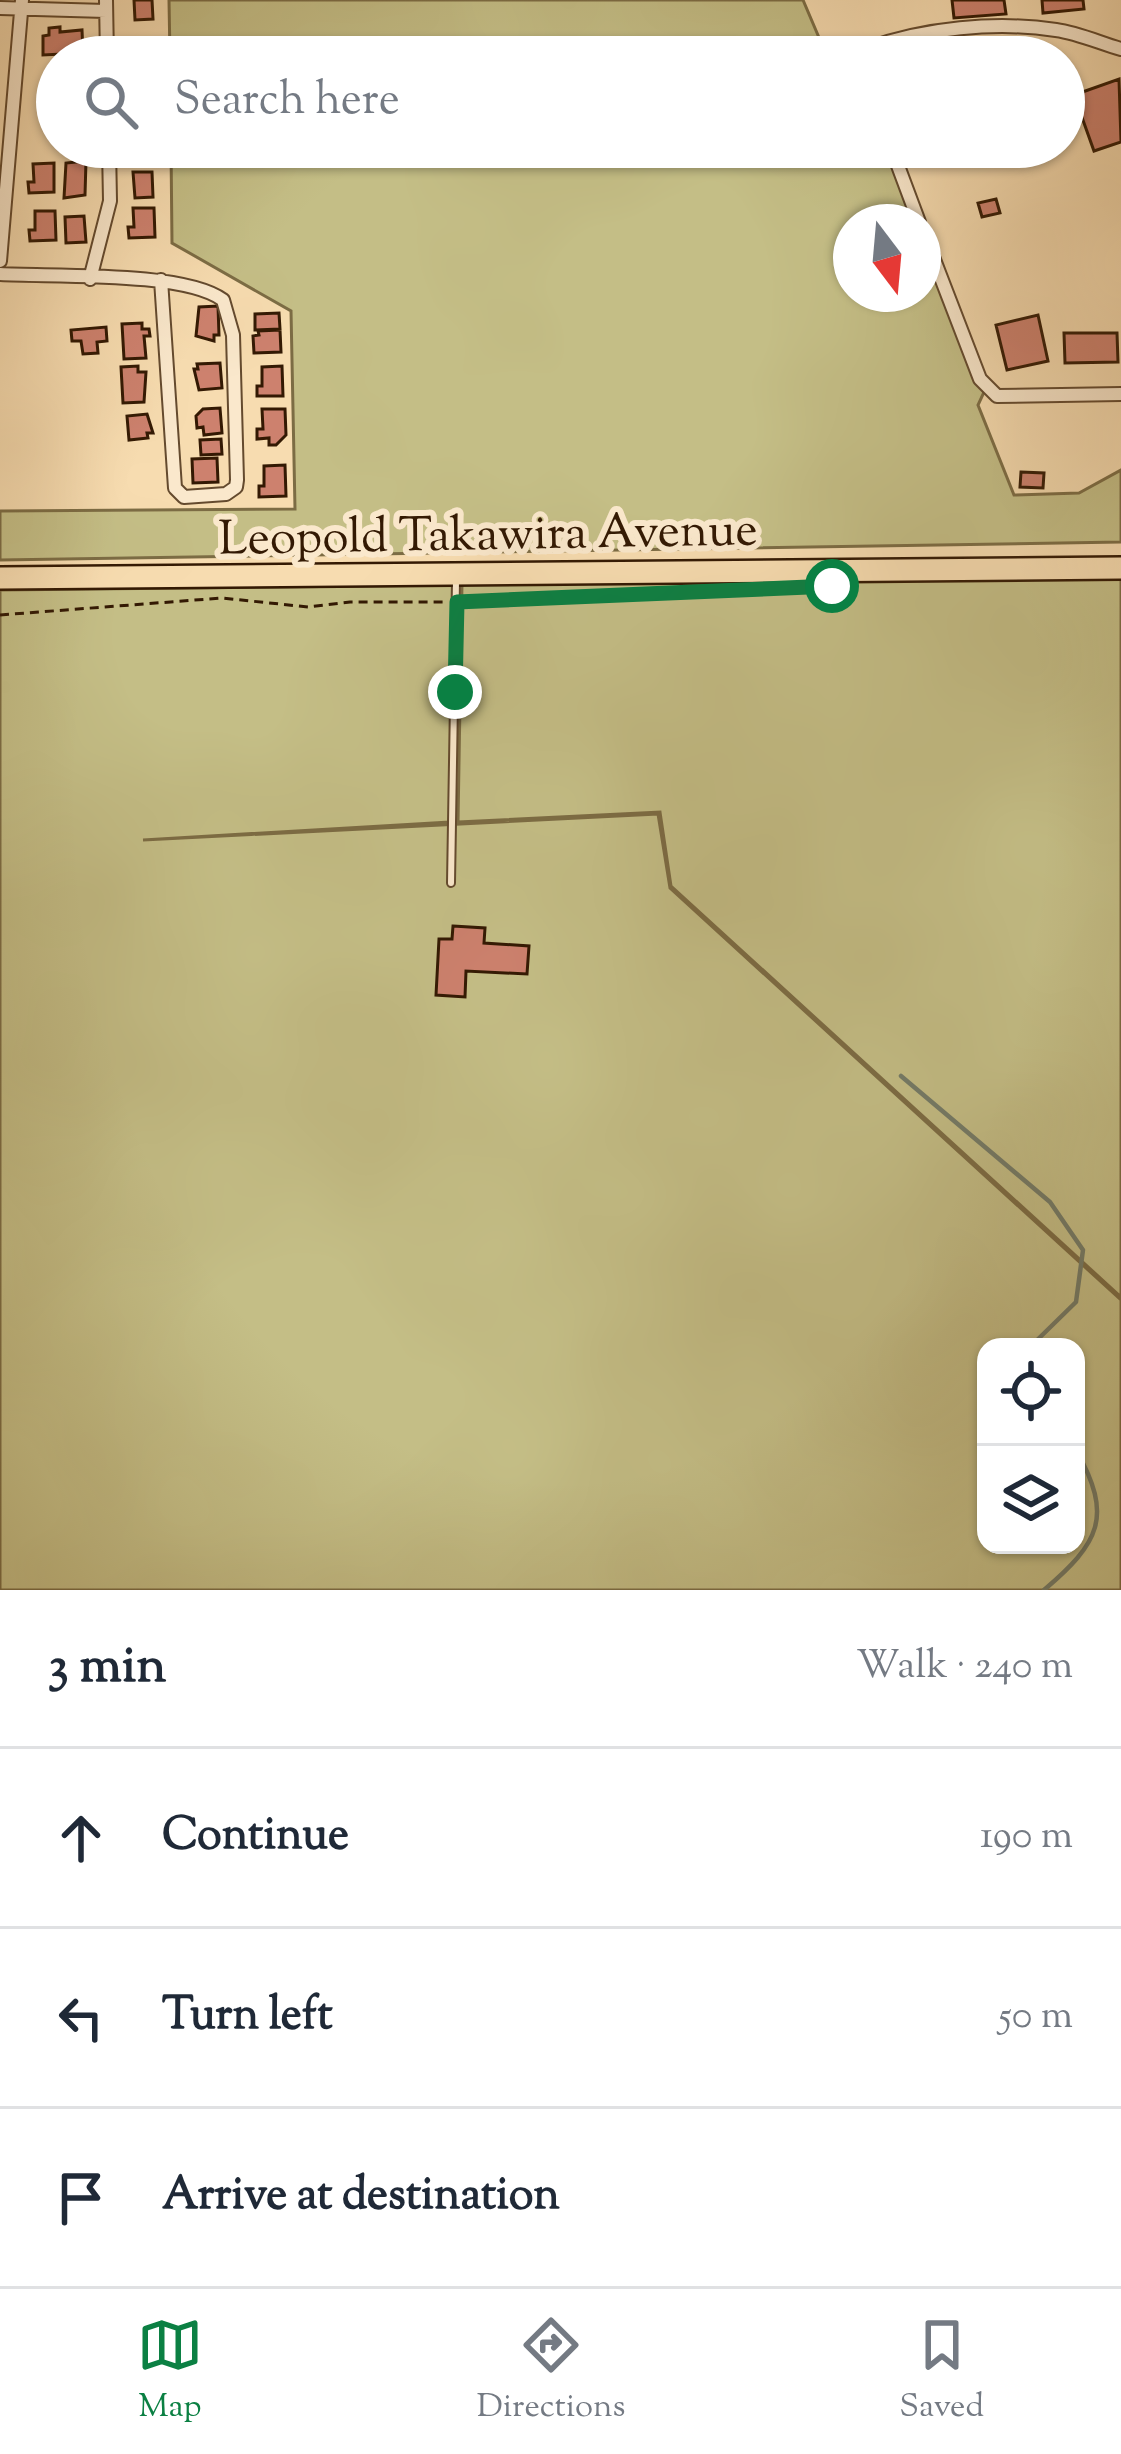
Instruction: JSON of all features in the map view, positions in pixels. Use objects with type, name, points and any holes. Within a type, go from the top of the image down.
[{"type":"highway","name":"Leopold Takawira Avenue","points":[[0,578],[1121,568]]},
{"type":"street","points":[[0,261],[22,4]]},
{"type":"street","points":[[0,8],[106,5],[107,36]]},
{"type":"street","points":[[930,36],[1012,26],[1077,36]]},
{"type":"street","points":[[1085,38],[1121,49]]},
{"type":"street","points":[[89,279],[110,201],[109,168]]},
{"type":"street","points":[[899,168],[913,204]]},
{"type":"street","points":[[0,274],[160,280],[204,288],[224,300],[229,310],[237,480],[226,494],[184,496],[175,488],[160,280]]},
{"type":"street","points":[[941,276],[985,387],[997,396],[1121,394]]},
{"type":"lane","points":[[451,883],[456,573]]},
{"type":"path","points":[[0,615],[222,598],[308,608],[350,602],[762,589]]},
{"type":"shaded area","points":[[169,0],[803,0],[818,36],[170,36]]},
{"type":"shaded area","points":[[171,168],[896,168],[910,204],[833,204],[833,312],[941,312],[941,282],[985,390],[978,405],[1014,495],[1079,493],[1121,470],[1121,542],[0,560],[0,511],[295,509],[291,311],[172,243]]},
{"type":"shaded area","points":[[1121,574],[1121,1297],[671,886],[660,812],[458,822],[462,583]]},
{"type":"shaded area","points":[[453,585],[450,822],[143,840],[658,814],[670,888],[1121,1300],[1121,1590],[0,1590],[0,590]]},
{"type":"building","points":[[134,0],[152,0],[153,19],[135,20]]},
{"type":"building","points":[[952,0],[1004,0],[1006,14],[954,18]]},
{"type":"building","points":[[1042,0],[1083,0],[1084,9],[1043,13]]},
{"type":"building","points":[[49,28],[82,30],[82,36],[43,36],[49,35]]},
{"type":"building","points":[[1119,79],[1121,142],[1094,151],[1085,126],[1085,91]]},
{"type":"building","points":[[33,164],[54,168],[54,192],[29,193]]},
{"type":"building","points":[[66,168],[86,168],[85,195],[64,198]]},
{"type":"building","points":[[133,172],[152,172],[153,197],[135,198]]},
{"type":"building","points":[[996,199],[1000,213],[982,217],[978,203]]},
{"type":"building","points":[[133,208],[154,208],[155,237],[129,238]]},
{"type":"building","points":[[35,211],[55,211],[56,240],[30,241]]},
{"type":"building","points":[[84,216],[86,242],[66,243],[65,217]]},
{"type":"building","points":[[218,306],[219,335],[214,335],[214,341],[196,336],[199,307]]},
{"type":"building","points":[[279,313],[280,329],[255,330],[255,314]]},
{"type":"building","points":[[1038,315],[1048,361],[1007,370],[996,325]]},
{"type":"building","points":[[142,323],[150,336],[144,336],[146,358],[124,359],[122,324]]},
{"type":"building","points":[[106,327],[107,341],[97,342],[98,353],[83,354],[81,341],[72,341],[71,330]]},
{"type":"building","points":[[280,330],[281,352],[254,353],[253,336],[258,331]]},
{"type":"building","points":[[1064,333],[1117,333],[1118,362],[1065,363]]},
{"type":"building","points":[[220,363],[222,388],[199,390],[197,364]]},
{"type":"building","points":[[138,366],[138,372],[146,372],[144,402],[123,403],[121,367]]},
{"type":"building","points":[[282,366],[283,396],[257,396],[262,367]]},
{"type":"building","points":[[220,408],[222,433],[204,435],[203,427],[197,428],[196,416],[203,409]]},
{"type":"building","points":[[262,409],[285,409],[286,435],[276,445],[269,445],[269,438],[257,439],[257,429],[263,429]]},
{"type":"building","points":[[147,414],[153,433],[129,440],[127,416]]},
{"type":"building","points":[[221,439],[222,454],[201,455],[200,440]]},
{"type":"building","points":[[217,458],[218,482],[193,483],[192,459]]},
{"type":"building","points":[[285,465],[286,496],[259,497],[264,466]]},
{"type":"building","points":[[1021,472],[1044,473],[1043,488],[1020,487]]},
{"type":"building","points":[[453,926],[485,928],[484,943],[529,946],[527,974],[466,971],[465,997],[436,995],[439,939],[452,939]]},
{"type":"waterway","points":[[901,1076],[1050,1202],[1083,1250],[1076,1302],[1039,1338]]},
{"type":"waterway","points":[[1085,1467],[1097,1511],[1085,1548]]},
{"type":"waterway","points":[[1044,1590],[1081,1554]]},
{"type":"route","points":[[455,692],[457,602],[832,586]]}]
